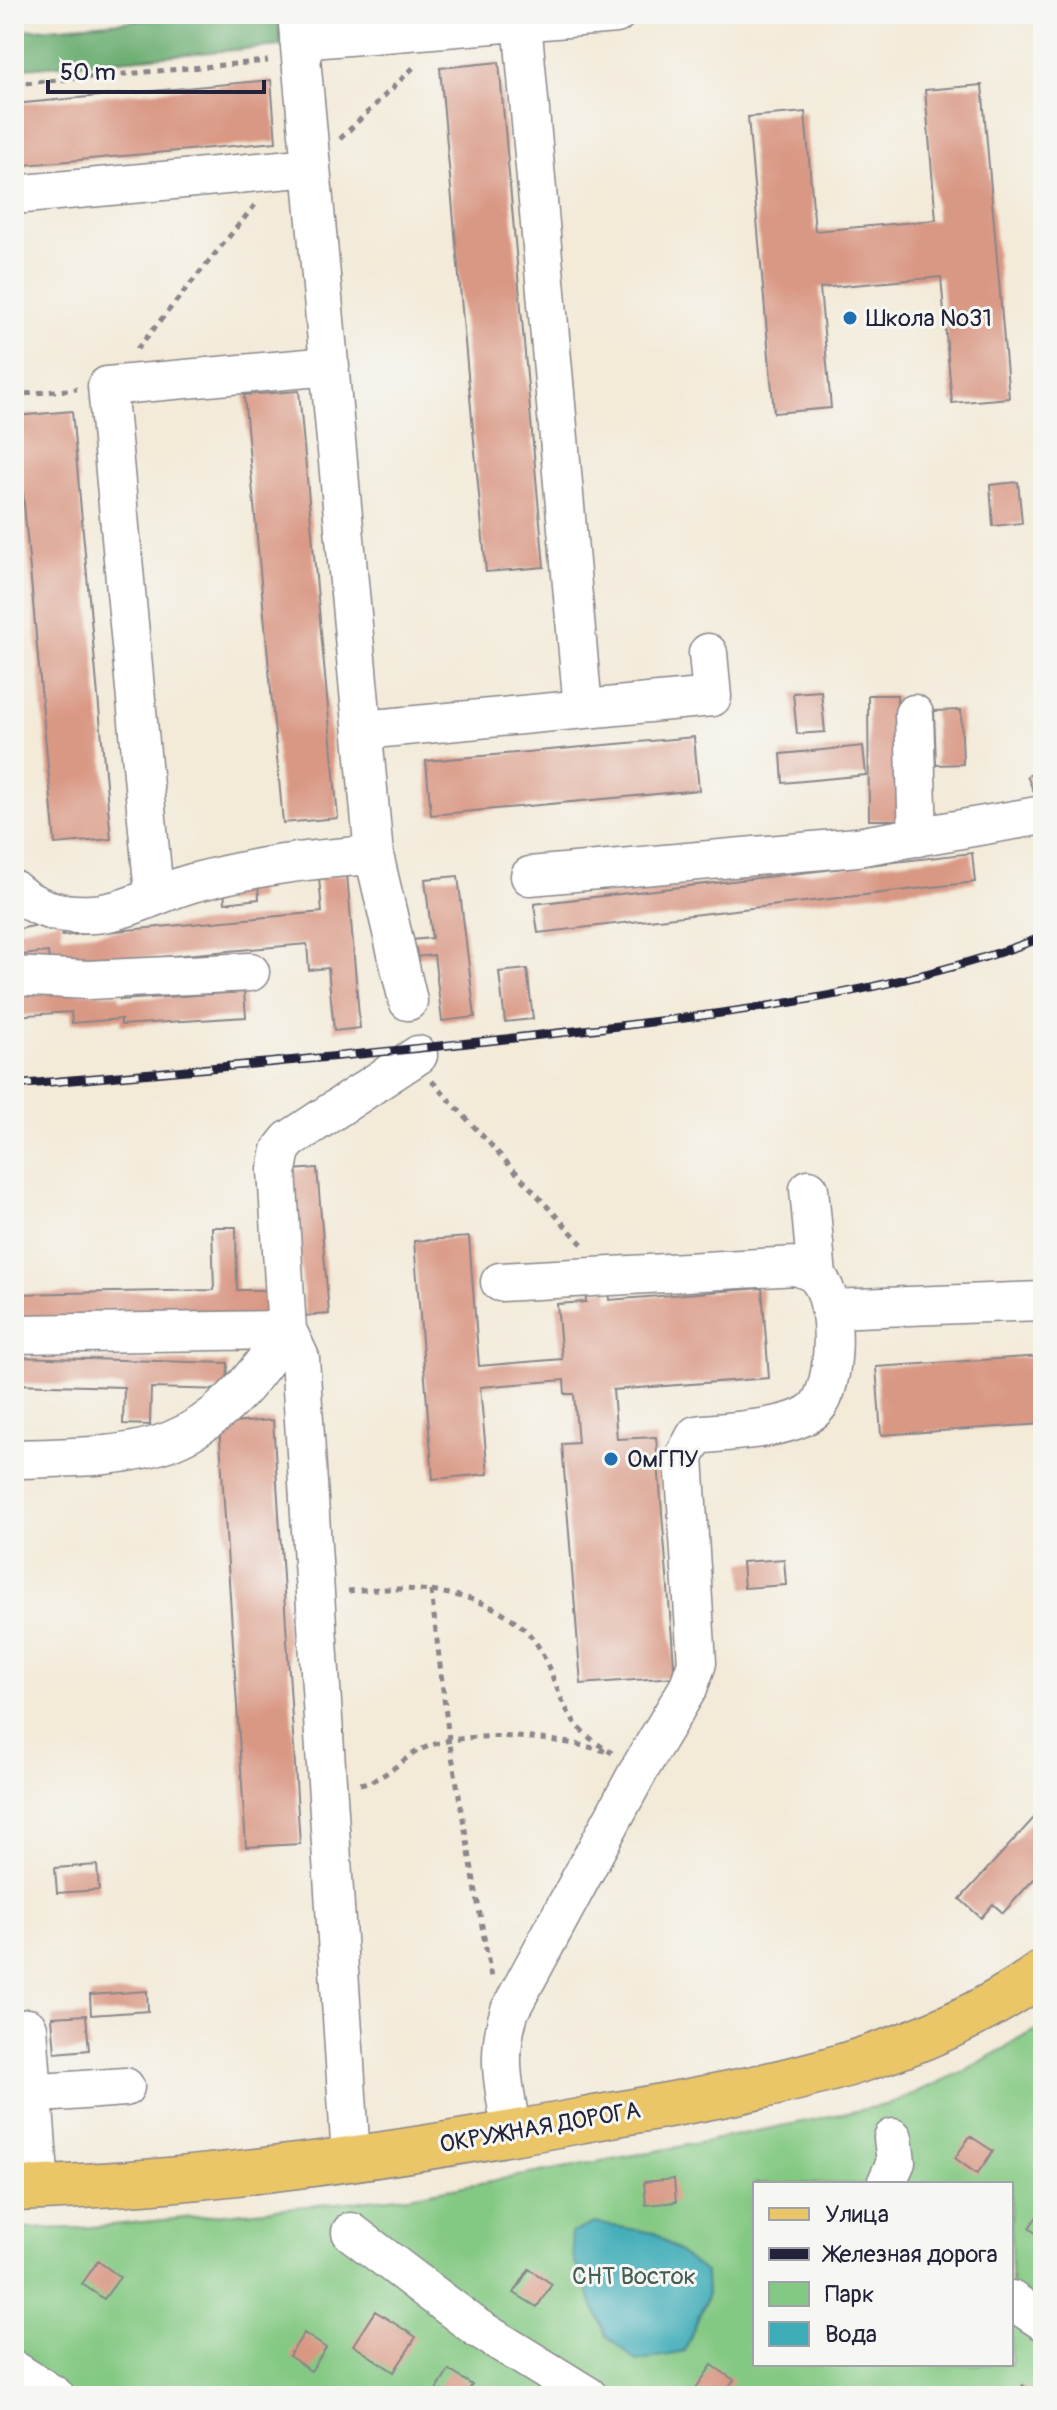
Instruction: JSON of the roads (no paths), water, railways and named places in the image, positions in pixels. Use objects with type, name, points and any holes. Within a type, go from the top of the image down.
[{"type":"main road","name":"ОКРУЖНАЯ ДОРОГА","points":[[27,2188],[127,2183],[351,2158],[677,2103],[882,2054],[983,2011],[1043,1972]]},
{"type":"lane","points":[[408,1001],[374,855],[330,366],[298,169],[299,37],[616,14]]},
{"type":"lane","points":[[522,21],[583,709]]},
{"type":"lane","points":[[14,195],[298,169]]},
{"type":"lane","points":[[154,894],[107,386],[330,366]]},
{"type":"lane","points":[[363,730],[712,697],[708,653]]},
{"type":"lane","points":[[914,714],[918,837]]},
{"type":"lane","points":[[530,876],[857,847],[1043,815]]},
{"type":"lane","points":[[22,904],[92,914],[117,911],[154,894],[293,860],[374,855]]},
{"type":"lane","points":[[14,976],[88,980],[250,972]]},
{"type":"lane","points":[[351,2158],[300,1358],[287,1330],[277,1170],[281,1150],[289,1140],[418,1055]]},
{"type":"lane","points":[[512,2133],[500,2062],[502,2037],[510,2010],[626,1762],[688,1688],[697,1663],[684,1457],[696,1435],[793,1422],[815,1409],[828,1389],[824,1293],[809,1189]]},
{"type":"lane","points":[[500,1282],[797,1266],[824,1293],[1043,1301]]},
{"type":"lane","points":[[14,1334],[287,1330]]},
{"type":"lane","points":[[14,1459],[124,1454],[167,1445],[203,1425],[237,1397],[287,1330]]},
{"type":"lane","points":[[27,2188],[24,2095],[28,2028]]},
{"type":"lane","points":[[24,2095],[125,2087]]},
{"type":"lane","points":[[887,2182],[896,2162],[893,2138]]},
{"type":"lane","points":[[351,2232],[476,2327],[588,2396]]},
{"type":"lane","points":[[1013,2301],[1043,2321]]},
{"type":"lane","points":[[14,2370],[55,2396]]},
{"type":"water","points":[[594,2223],[655,2233],[706,2273],[707,2297],[684,2352],[636,2361],[607,2336],[574,2261],[571,2233]]},
{"type":"railway","points":[[14,1085],[435,1046],[753,1008],[812,999],[929,973],[1043,937]]},
{"type":"place","name":"Школа №31","points":[[850,318]]},
{"type":"place","name":"ОмГПУ","points":[[611,1459]]},
{"type":"park label","name":"СНТ Восток","points":[[634,2276]]}]
